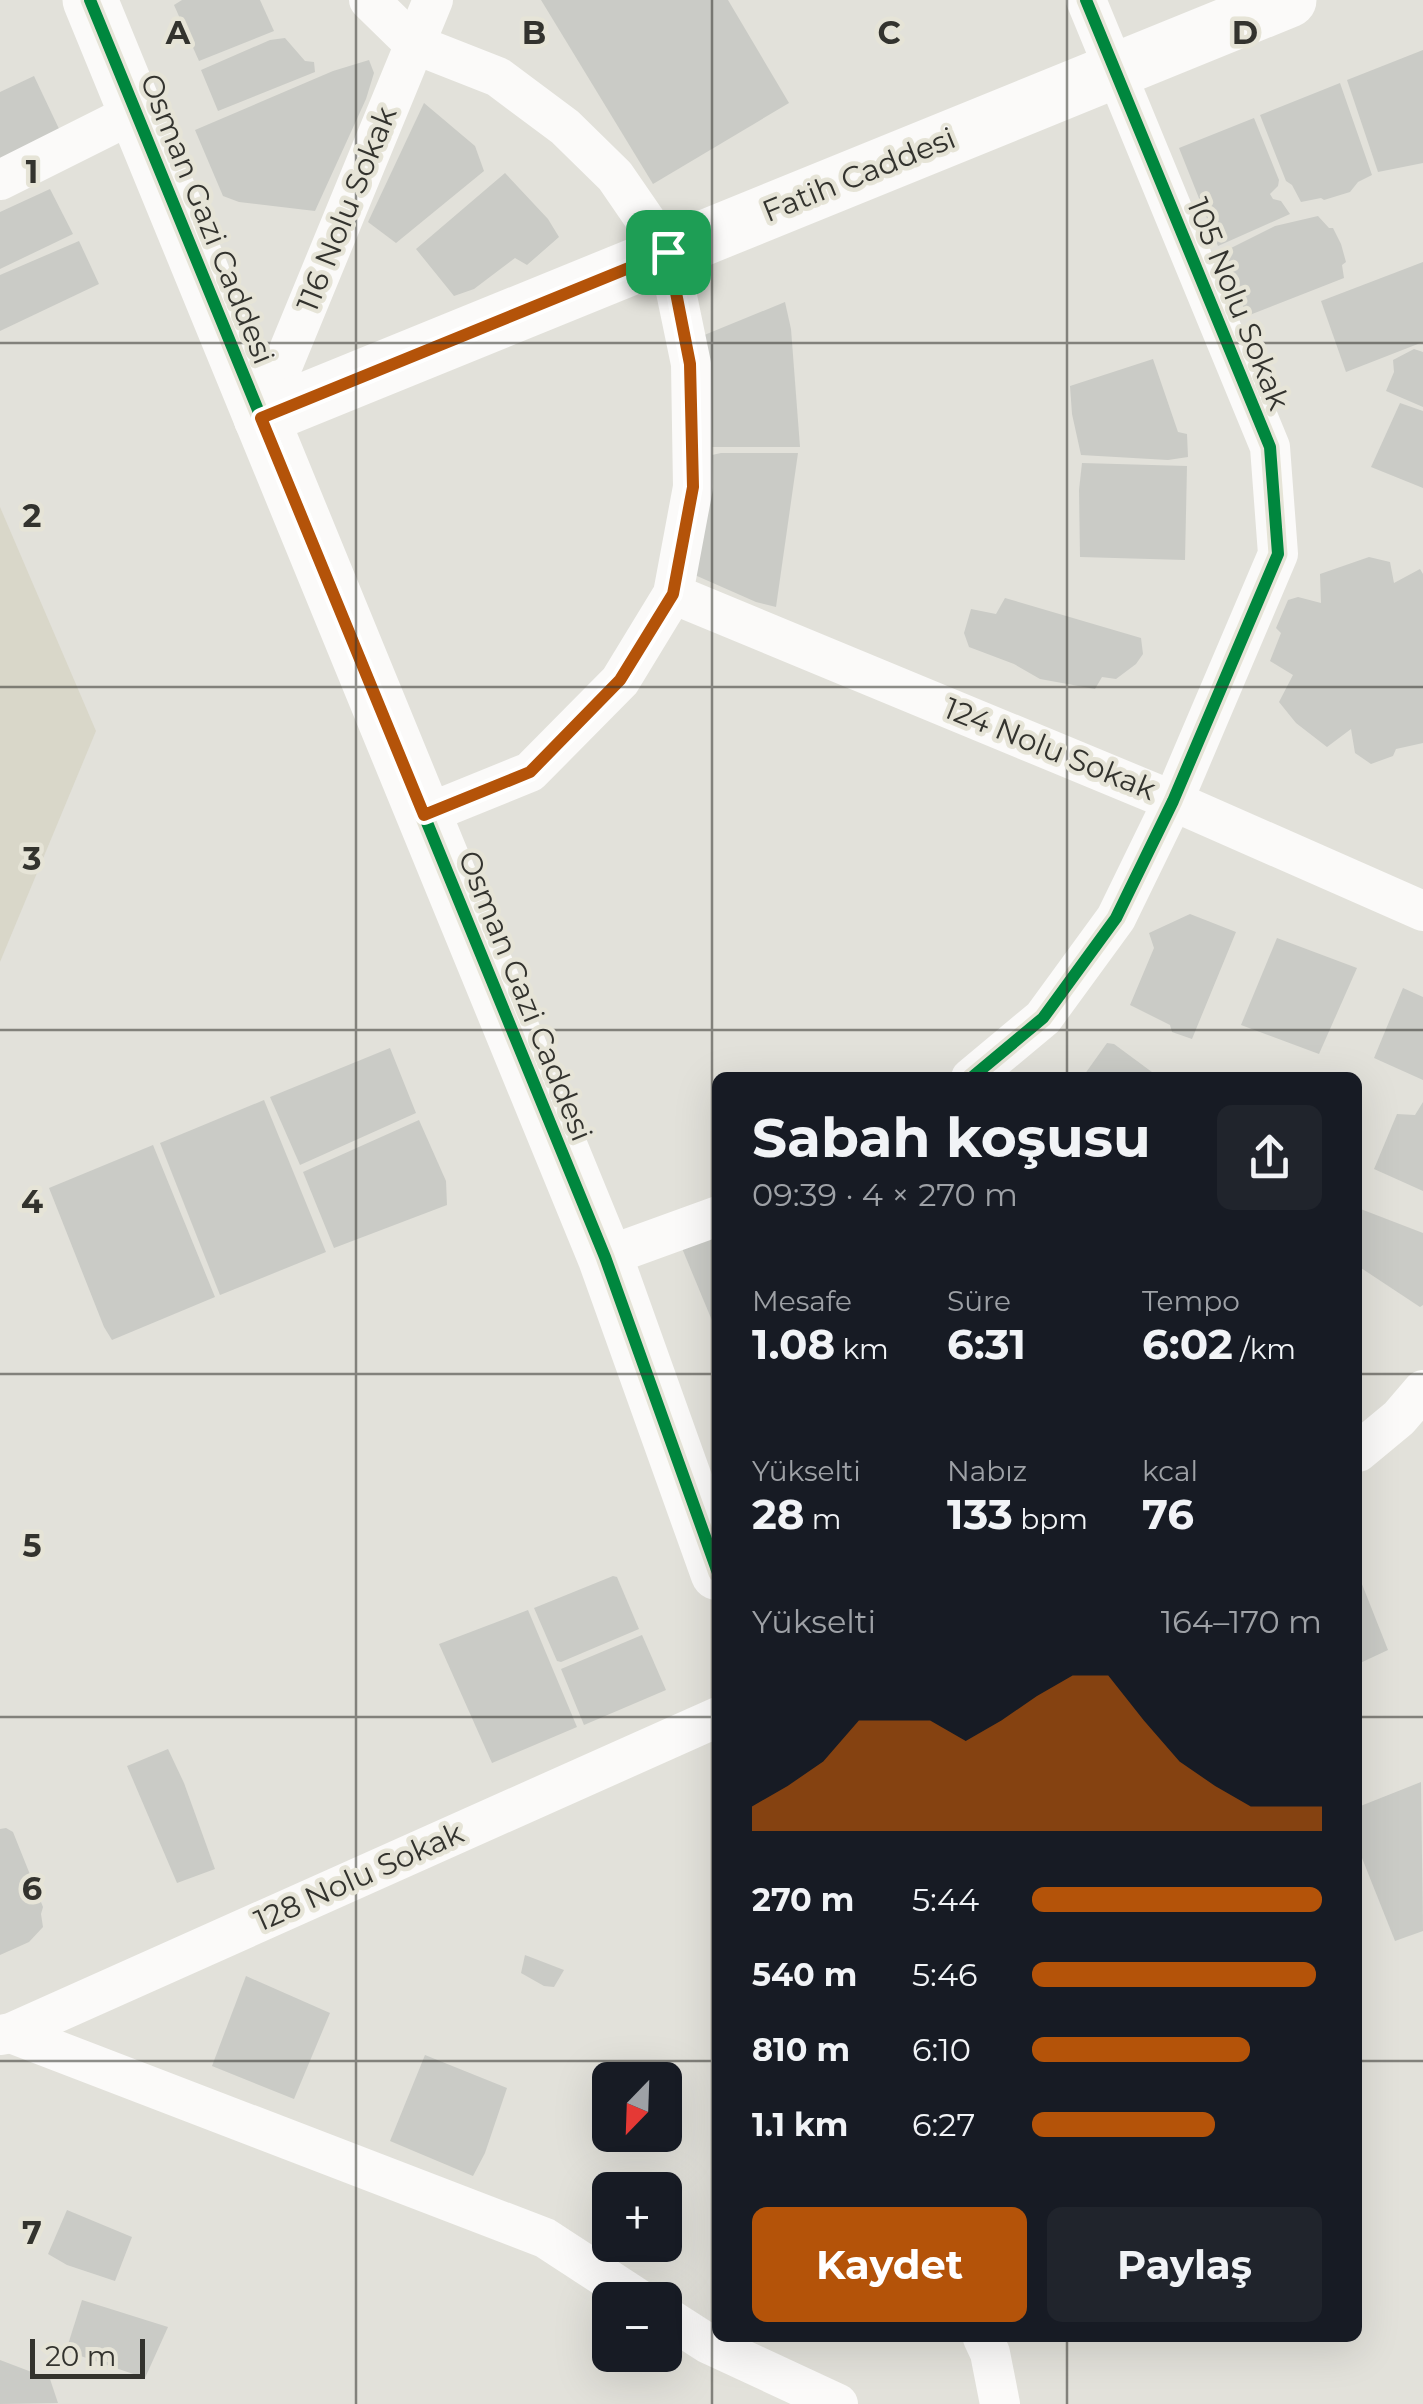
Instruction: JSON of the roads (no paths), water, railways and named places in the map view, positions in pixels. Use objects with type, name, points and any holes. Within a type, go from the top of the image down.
[{"type":"street","name":"Osman Gazi Caddesi","points":[[90,0],[605,1258],[712,1556]]},
{"type":"street","points":[[369,0],[414,44],[498,76],[564,127],[615,176],[668,252],[690,364],[693,487],[673,594],[620,680],[530,772],[424,815]]},
{"type":"street","name":"116 Nolu Sokak","points":[[261,418],[432,0]]},
{"type":"street","name":"105 Nolu Sokak","points":[[979,1072],[1044,1018],[1116,918],[1174,800],[1278,554],[1270,448],[1086,0]]},
{"type":"street","name":"Fatih Caddesi","points":[[261,418],[1289,0]]},
{"type":"street","points":[[0,180],[136,112]]},
{"type":"street","name":"124 Nolu Sokak","points":[[673,594],[1174,800],[1423,911]]},
{"type":"street","points":[[605,1258],[712,1218]]},
{"type":"street","points":[[1362,1449],[1400,1418],[1423,1390]]},
{"type":"street","name":"128 Nolu Sokak","points":[[6,2034],[712,1720]]},
{"type":"street","points":[[6,2034],[545,2238],[612,2282]]},
{"type":"street","points":[[682,2327],[707,2343],[838,2404]]},
{"type":"street","points":[[986,2342],[1000,2404]]}]
